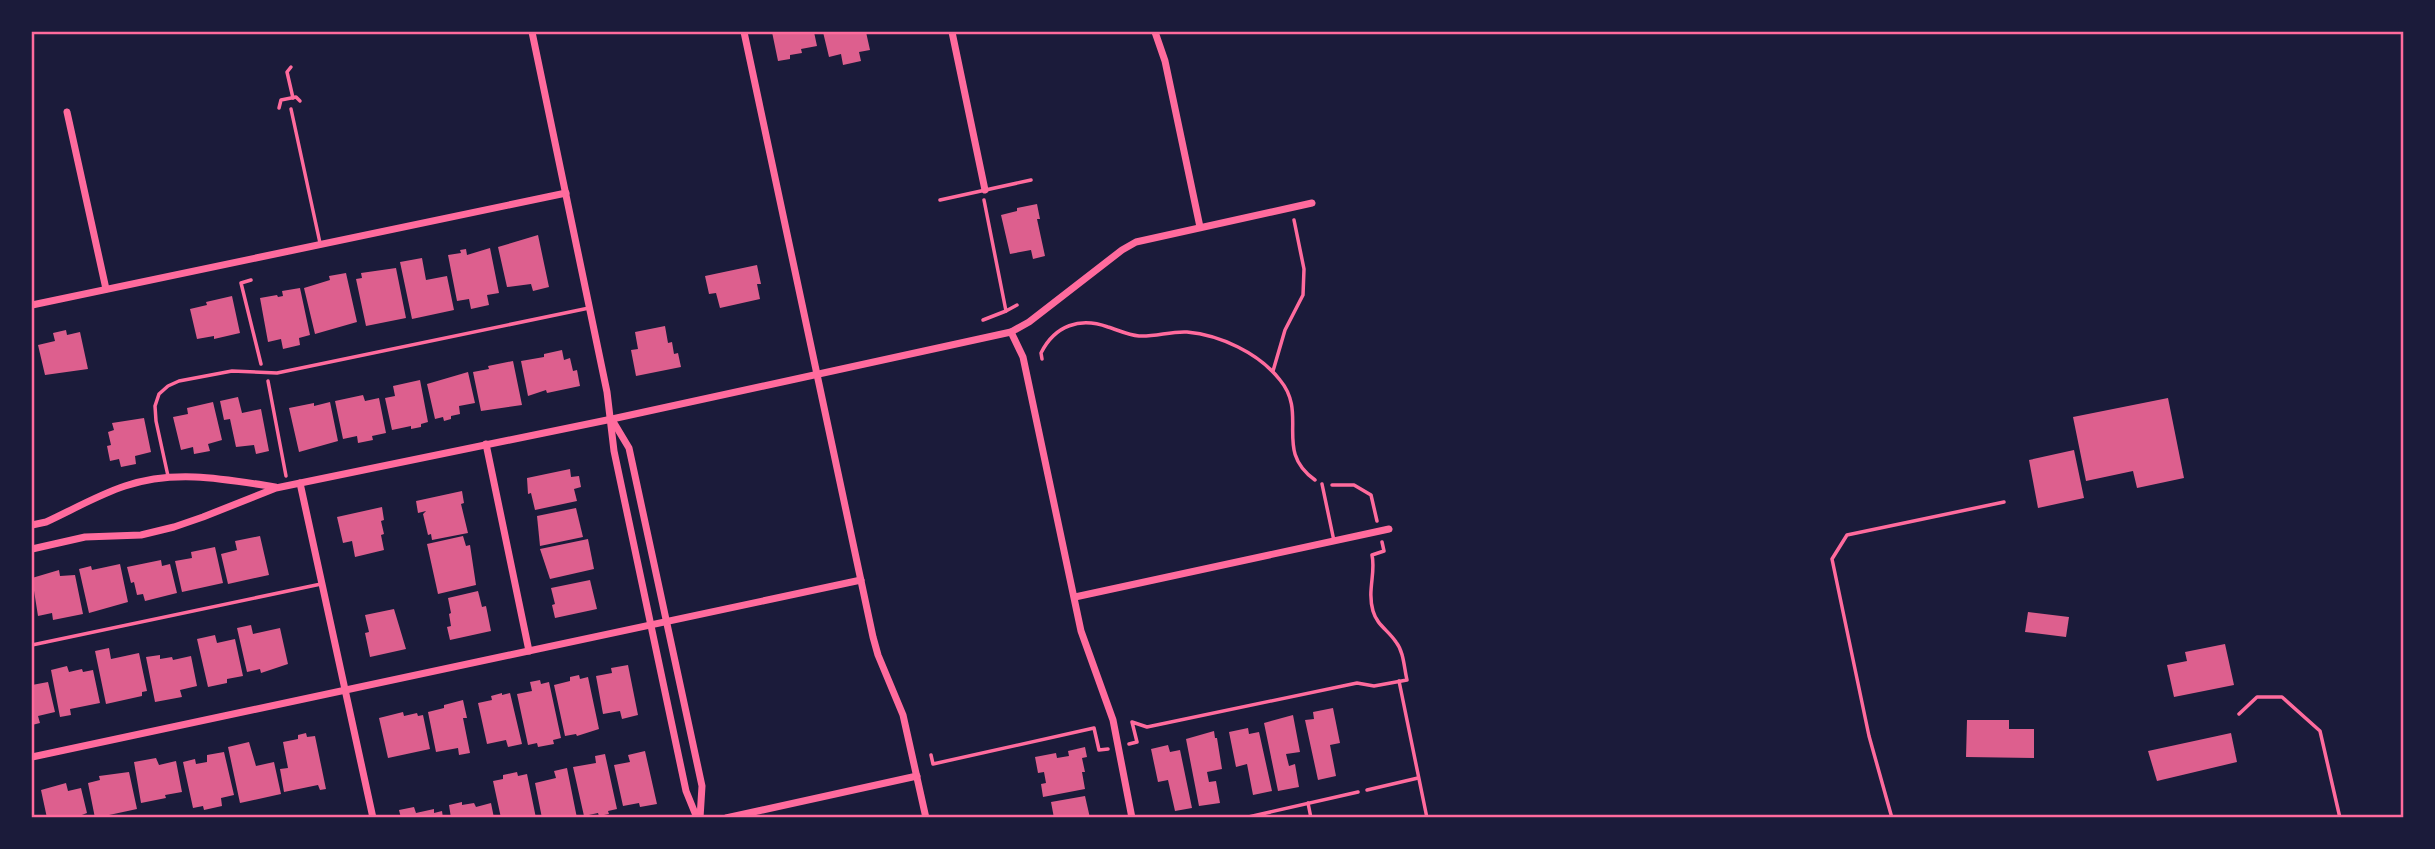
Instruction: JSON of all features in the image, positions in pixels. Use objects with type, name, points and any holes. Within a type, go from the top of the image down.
[{"type":"street","points":[[534,32],[612,419],[614,451],[650,626],[686,791],[699,817]]},
{"type":"street","points":[[744,32],[878,655],[901,706],[926,817]]},
{"type":"street","points":[[952,32],[983,191]]},
{"type":"street","points":[[1155,32],[1165,61],[1200,227]]},
{"type":"street","points":[[67,112],[106,289]]},
{"type":"street","points":[[32,305],[566,193]]},
{"type":"street","points":[[32,549],[85,537],[141,535],[174,527],[276,488],[612,419],[1011,332],[1122,250],[1143,240],[1312,203]]},
{"type":"street","points":[[1011,332],[1023,357],[1081,631],[1113,720],[1132,817]]},
{"type":"street","points":[[612,419],[629,448],[702,786],[699,817]]},
{"type":"street","points":[[486,444],[529,651]]},
{"type":"street","points":[[32,525],[46,522],[127,485],[168,477],[204,476],[276,488]]},
{"type":"street","points":[[300,483],[373,817]]},
{"type":"street","points":[[1075,597],[1389,529]]},
{"type":"street","points":[[32,757],[861,580]]},
{"type":"street","points":[[726,817],[917,776]]},
{"type":"lane","points":[[291,109],[320,245]]},
{"type":"lane","points":[[940,200],[1031,180]]},
{"type":"lane","points":[[168,477],[155,406],[159,394],[179,381],[243,370],[277,373],[589,309]]},
{"type":"lane","points":[[1322,484],[1334,541]]},
{"type":"lane","points":[[1892,817],[1869,736],[1832,559],[1847,536],[2004,502]]},
{"type":"lane","points":[[32,645],[322,584]]},
{"type":"lane","points":[[2239,714],[2258,697],[2282,696],[2320,731],[2340,817]]},
{"type":"lane","points":[[1244,817],[1358,792]]},
{"type":"lane","points":[[1308,803],[1311,817]]},
{"type":"path","points":[[291,67],[287,72],[293,98]]},
{"type":"path","points":[[983,191],[1006,311]]},
{"type":"path","points":[[1273,371],[1285,330],[1300,304],[1305,283],[1291,207]]},
{"type":"path","points":[[983,320],[1017,305]]},
{"type":"path","points":[[931,755],[933,764],[1094,728],[1100,750],[1137,742],[1132,722],[1147,727],[1357,683],[1374,686],[1406,680],[1402,654],[1396,641],[1379,624],[1373,613],[1370,595],[1371,555],[1384,551],[1371,495],[1354,485],[1322,484],[1304,472],[1294,456],[1292,445],[1294,411],[1290,395],[1273,371],[1247,352],[1220,339],[1188,332],[1134,335],[1105,325],[1077,322],[1052,337],[1041,352],[1042,359]]},
{"type":"path","points":[[1399,681],[1427,817]]},
{"type":"path","points":[[1358,792],[1418,778]]},
{"type":"building","points":[[772,32],[814,32],[817,46],[801,49],[802,53],[778,61]]},
{"type":"building","points":[[823,32],[866,32],[870,50],[859,52],[861,61],[843,65],[841,54],[829,57]]},
{"type":"building","points":[[1037,204],[1040,219],[1037,219],[1045,256],[1033,259],[1031,250],[1010,254],[1001,215]]},
{"type":"building","points":[[538,235],[549,287],[533,291],[531,284],[507,287],[498,247]]},
{"type":"building","points":[[490,248],[499,293],[487,295],[489,305],[471,309],[469,299],[457,301],[448,255],[461,253],[460,250],[466,249],[467,255]]},
{"type":"building","points":[[422,258],[426,280],[447,276],[454,310],[412,319],[400,262]]},
{"type":"building","points":[[757,265],[761,284],[757,284],[760,299],[720,308],[716,293],[709,294],[705,276]]},
{"type":"building","points":[[396,268],[406,318],[366,326],[356,279],[362,278],[361,273]]},
{"type":"building","points":[[346,273],[357,322],[315,334],[304,288],[330,280],[329,276]]},
{"type":"building","points":[[300,288],[310,335],[299,338],[300,345],[283,349],[281,339],[268,342],[260,298],[283,296],[282,291]]},
{"type":"building","points":[[232,296],[240,333],[214,339],[214,336],[197,339],[190,309]]},
{"type":"building","points":[[665,326],[668,343],[672,342],[674,354],[678,353],[681,367],[636,376],[631,350],[638,349],[635,332]]},
{"type":"building","points":[[66,330],[67,335],[80,332],[88,369],[45,375],[38,345],[55,341],[53,333]]},
{"type":"building","points":[[562,350],[564,360],[570,358],[573,371],[577,370],[580,386],[547,393],[546,390],[528,396],[521,361]]},
{"type":"building","points":[[513,361],[522,405],[481,411],[473,372]]},
{"type":"building","points":[[468,372],[475,403],[459,406],[460,414],[451,416],[451,419],[435,419],[427,384]]},
{"type":"building","points":[[420,380],[428,422],[421,424],[421,427],[392,430],[385,398],[395,396],[393,386]]},
{"type":"building","points":[[363,395],[365,401],[379,398],[386,433],[372,436],[373,440],[358,443],[357,436],[343,439],[335,401]]},
{"type":"building","points":[[238,397],[242,413],[261,409],[269,451],[256,454],[254,445],[236,447],[230,419],[224,420],[220,401]]},
{"type":"building","points":[[2168,398],[2184,478],[2137,488],[2133,471],[2086,481],[2073,417]]},
{"type":"building","points":[[213,402],[222,440],[208,444],[210,451],[194,454],[193,447],[181,450],[173,417],[188,414],[187,408]]},
{"type":"building","points":[[330,402],[338,441],[299,452],[289,408]]},
{"type":"building","points":[[144,418],[151,452],[135,456],[136,464],[121,467],[119,459],[110,461],[107,446],[111,445],[108,432],[114,430],[112,423]]},
{"type":"building","points":[[2074,450],[2084,498],[2038,508],[2029,460]]},
{"type":"building","points":[[570,469],[571,477],[579,476],[581,487],[574,489],[577,501],[535,510],[531,493],[528,494],[527,478]]},
{"type":"building","points":[[462,491],[464,503],[461,504],[468,533],[432,540],[431,534],[428,535],[423,514],[426,511],[418,513],[416,501]]},
{"type":"building","points":[[382,507],[384,534],[381,535],[384,550],[355,557],[352,541],[343,543],[337,517]]},
{"type":"building","points":[[576,508],[583,537],[540,546],[537,516]]},
{"type":"building","points":[[260,536],[269,575],[228,584],[221,554],[237,550],[235,541]]},
{"type":"building","points":[[463,536],[466,546],[470,545],[476,585],[438,594],[427,544]]},
{"type":"building","points":[[588,539],[594,569],[550,579],[540,549]]},
{"type":"building","points":[[215,547],[223,583],[182,592],[175,561],[192,558],[191,552]]},
{"type":"building","points":[[161,560],[162,566],[170,564],[177,593],[145,601],[143,594],[137,595],[127,567]]},
{"type":"building","points":[[120,564],[128,602],[89,613],[79,569],[91,566],[92,570]]},
{"type":"building","points":[[59,570],[60,576],[75,575],[83,614],[53,620],[52,613],[38,616],[32,578]]},
{"type":"building","points":[[590,580],[597,609],[555,618],[551,588]]},
{"type":"building","points":[[478,591],[482,607],[486,606],[491,631],[450,640],[447,627],[451,626],[448,598]]},
{"type":"building","points":[[394,609],[406,649],[370,657],[365,633],[369,632],[365,615]]},
{"type":"building","points":[[2028,612],[2069,617],[2066,637],[2025,632]]},
{"type":"building","points":[[251,625],[253,634],[280,628],[288,664],[261,673],[260,669],[247,672],[237,628]]},
{"type":"building","points":[[215,635],[217,643],[235,639],[243,676],[208,687],[197,639]]},
{"type":"building","points":[[2225,644],[2234,685],[2174,697],[2167,665],[2187,661],[2185,652]]},
{"type":"building","points":[[109,648],[111,659],[139,653],[147,691],[142,692],[142,696],[106,704],[95,651]]},
{"type":"building","points":[[160,655],[160,659],[172,657],[173,660],[191,656],[197,686],[180,690],[182,697],[155,702],[146,657]]},
{"type":"building","points":[[628,665],[638,715],[622,719],[620,711],[603,714],[596,676],[612,673],[611,668]]},
{"type":"building","points":[[67,666],[69,672],[93,670],[100,703],[70,709],[71,715],[60,717],[51,670]]},
{"type":"building","points":[[579,675],[580,679],[588,677],[599,729],[577,736],[565,736],[554,685],[570,681],[570,677]]},
{"type":"building","points":[[540,680],[541,684],[549,682],[561,738],[553,740],[554,744],[538,747],[537,743],[528,745],[517,694],[532,691],[530,682]]},
{"type":"building","points":[[48,682],[55,712],[38,716],[40,723],[32,725],[32,685]]},
{"type":"building","points":[[510,693],[522,744],[508,747],[506,740],[487,744],[478,703],[492,700],[491,696]]},
{"type":"building","points":[[463,700],[467,718],[463,718],[470,753],[459,755],[458,748],[436,752],[428,712]]},
{"type":"building","points":[[1333,708],[1340,743],[1330,745],[1336,776],[1318,780],[1305,720],[1314,719],[1313,712]]},
{"type":"building","points":[[403,712],[404,716],[417,713],[418,716],[423,715],[430,749],[388,758],[379,718]]},
{"type":"building","points":[[1293,715],[1300,752],[1286,754],[1289,766],[1295,764],[1299,787],[1278,791],[1264,723]]},
{"type":"building","points":[[1967,720],[2009,720],[2009,729],[2034,729],[2034,758],[1966,757]]},
{"type":"building","points":[[1248,728],[1249,734],[1259,732],[1272,791],[1253,795],[1247,764],[1236,767],[1229,732]]},
{"type":"building","points":[[1214,731],[1222,769],[1207,772],[1209,782],[1216,781],[1220,803],[1199,806],[1186,739]]},
{"type":"building","points":[[306,733],[307,737],[315,736],[326,789],[320,790],[318,785],[284,792],[280,769],[288,768],[283,742],[298,739],[298,735]]},
{"type":"building","points":[[2231,733],[2237,762],[2157,781],[2148,751]]},
{"type":"building","points":[[249,742],[256,766],[274,762],[281,794],[240,803],[228,747]]},
{"type":"building","points":[[1168,745],[1170,752],[1180,750],[1192,808],[1175,811],[1168,780],[1158,782],[1151,749]]},
{"type":"building","points":[[1085,747],[1087,757],[1082,758],[1085,772],[1082,772],[1085,789],[1043,797],[1041,784],[1046,783],[1044,772],[1038,773],[1035,757],[1056,753],[1057,758],[1069,756],[1068,751]]},
{"type":"building","points":[[645,751],[657,804],[623,806],[614,765],[630,762],[628,755]]},
{"type":"building","points":[[224,752],[234,795],[221,798],[222,806],[204,810],[203,806],[193,808],[183,762],[195,759],[196,764],[207,762],[207,755]]},
{"type":"building","points":[[605,754],[617,809],[608,811],[609,814],[584,816],[573,767],[596,763],[595,756]]},
{"type":"building","points":[[156,758],[159,765],[176,761],[182,792],[141,803],[134,762]]},
{"type":"building","points":[[567,768],[577,818],[542,818],[535,783],[556,778],[554,771]]},
{"type":"building","points":[[129,772],[137,809],[109,815],[109,818],[95,818],[88,783],[100,780],[99,776]]},
{"type":"building","points":[[517,772],[518,776],[527,774],[536,818],[501,818],[493,781],[503,779],[503,775]]},
{"type":"building","points":[[66,783],[68,791],[81,788],[87,813],[74,818],[47,818],[41,790]]},
{"type":"building","points":[[1085,796],[1090,818],[1054,818],[1051,802]]},
{"type":"building","points":[[462,802],[462,805],[474,803],[476,807],[491,803],[494,818],[451,818],[449,805]]},
{"type":"building","points":[[414,807],[416,813],[434,809],[434,813],[442,811],[443,818],[401,818],[399,810]]}]
